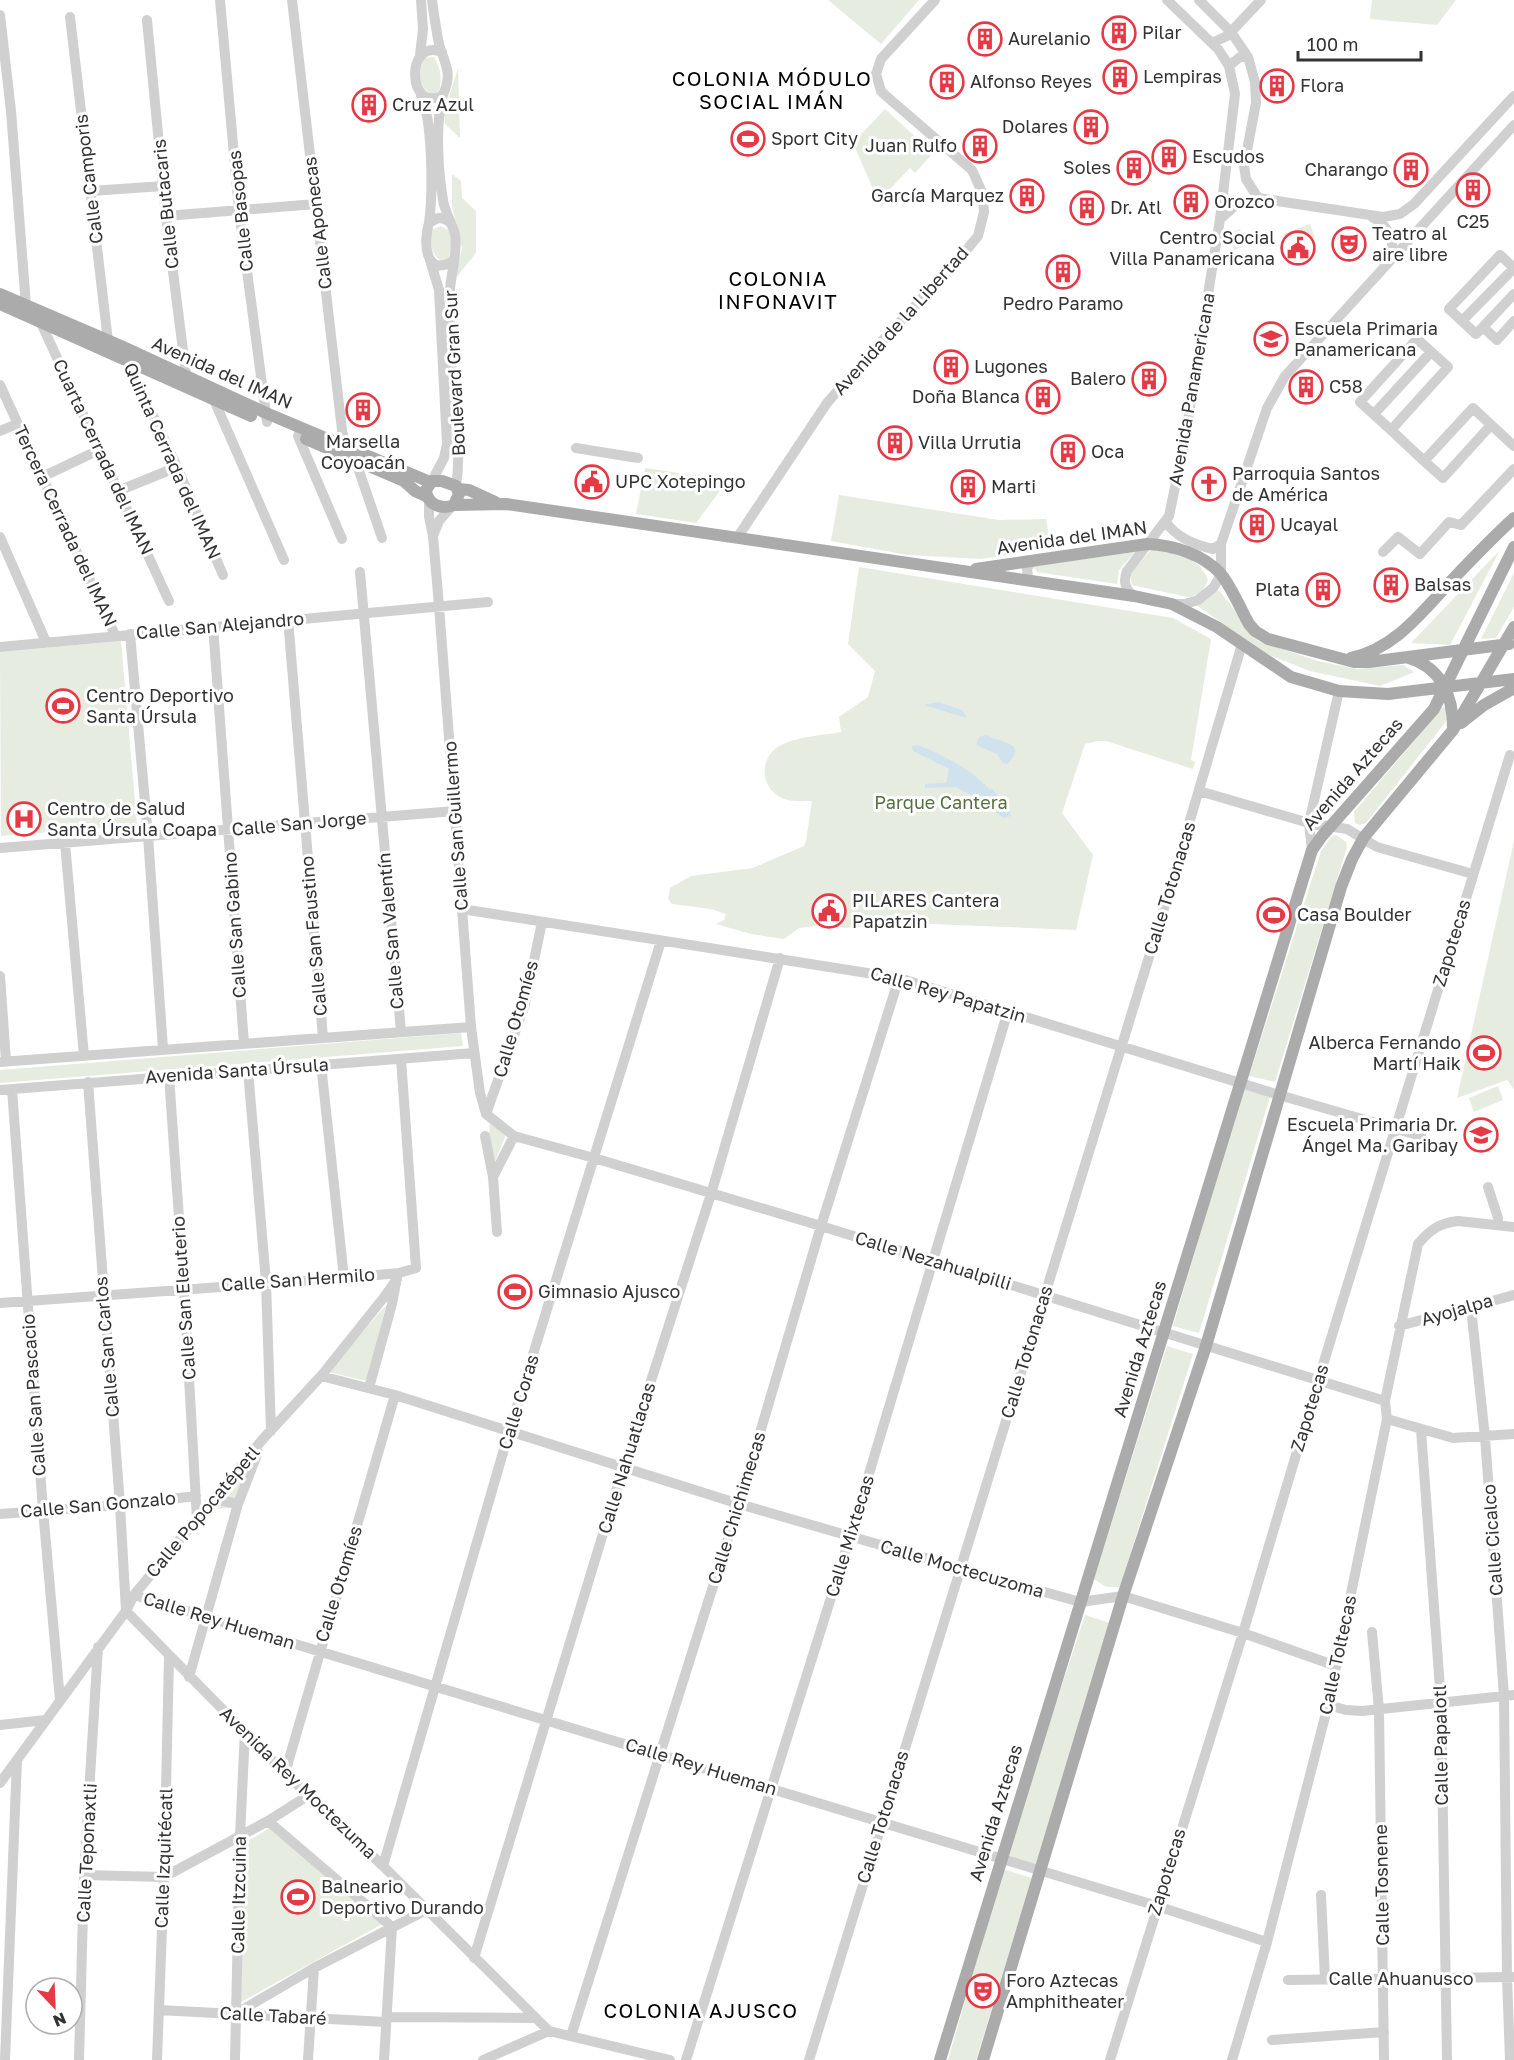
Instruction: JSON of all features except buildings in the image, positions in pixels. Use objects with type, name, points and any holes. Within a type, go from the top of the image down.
[{"type":"main road","name":"Avenida del IMAN","points":[[0,294],[25,310],[106,346],[128,361],[187,383],[300,432],[404,481],[415,491],[428,498]]},
{"type":"main road","name":"Avenida del IMAN","points":[[0,304],[25,310]]},
{"type":"main road","name":"Avenida del IMAN","points":[[106,346],[121,346],[187,383]]},
{"type":"main road","name":"Avenida del IMAN","points":[[300,432],[345,446],[431,481]]},
{"type":"main road","points":[[431,481],[442,481],[457,487],[458,499],[453,506],[438,506],[428,498],[426,490],[431,481]]},
{"type":"main road","name":"Avenida del IMAN","points":[[457,487],[499,503]]},
{"type":"main road","name":"Avenida del IMAN","points":[[453,506],[499,503],[1134,596],[1172,604],[1217,627],[1291,677],[1339,691],[1388,694],[1514,679]]},
{"type":"main road","points":[[1341,660],[1369,652],[1389,642],[1405,630],[1488,541],[1514,518]]},
{"type":"main road","name":"Avenida del IMAN","points":[[963,571],[1147,544],[1173,547],[1212,566],[1221,575],[1249,624],[1260,636],[1341,660],[1369,662],[1509,644]]},
{"type":"main road","points":[[1446,688],[1514,547]]},
{"type":"main road","points":[[983,2060],[1123,1596],[1206,1346],[1341,887],[1364,837],[1453,730],[1509,644],[1514,627]]},
{"type":"main road","points":[[1406,658],[1428,668],[1446,688],[1453,709],[1453,730]]},
{"type":"main road","name":"Avenida Aztecas","points":[[940,2060],[1312,850],[1434,709],[1446,688]]},
{"type":"main road","points":[[1453,730],[1484,705],[1514,688]]},
{"type":"street","name":"Calle Basopas","points":[[220,0],[240,210],[266,418]]},
{"type":"street","name":"Calle Aponecas","points":[[292,0],[345,446]]},
{"type":"street","points":[[421,0],[423,29],[415,75],[428,116],[432,206],[426,242],[429,259],[441,266],[453,261],[455,235],[443,203],[439,116],[443,95],[448,84],[448,74],[447,63],[441,52],[432,0]]},
{"type":"street","name":"Avenida de la Libertad","points":[[737,538],[827,403],[978,236],[984,212],[983,200],[972,170],[881,91],[876,74],[881,59],[934,0]]},
{"type":"street","points":[[1167,0],[1212,44],[1229,66],[1240,57],[1248,57]]},
{"type":"street","points":[[1199,0],[1231,32],[1248,57],[1255,82],[1256,103],[1244,166],[1246,179],[1258,198]]},
{"type":"street","points":[[1212,44],[1231,32],[1261,0]]},
{"type":"street","points":[[0,15],[5,111],[25,310]]},
{"type":"street","name":"Calle Camporis","points":[[70,17],[91,191],[106,346]]},
{"type":"street","name":"Calle Butacaris","points":[[147,20],[166,216],[187,383]]},
{"type":"street","points":[[420,55],[432,50],[441,52]]},
{"type":"street","name":"Avenida Panamericana","points":[[1134,596],[1126,586],[1125,575],[1169,516],[1185,439],[1220,219],[1229,145],[1235,94],[1229,66]]},
{"type":"street","points":[[421,96],[432,100],[443,95]]},
{"type":"street","points":[[1220,219],[1239,204],[1258,198],[1383,218],[1395,216],[1414,204],[1513,99]]},
{"type":"street","points":[[1172,604],[1185,604],[1198,600],[1213,588],[1221,575],[1221,544],[1267,408],[1276,389],[1285,376],[1514,124],[1509,115],[1501,111]]},
{"type":"street","points":[[1229,145],[1237,152],[1246,147]]},
{"type":"street","points":[[91,191],[164,186]]},
{"type":"street","points":[[166,216],[316,204]]},
{"type":"street","points":[[1414,204],[1419,213],[1429,217]]},
{"type":"street","points":[[1369,216],[1380,221],[1390,235],[1393,247],[1388,264]]},
{"type":"street","points":[[429,223],[443,218],[451,223]]},
{"type":"street","points":[[1462,321],[1514,267],[1500,255],[1449,309],[1476,334],[1514,294]]},
{"type":"street","name":"Boulevard Gran Sur","points":[[429,259],[439,290],[447,444],[444,458],[431,481]]},
{"type":"street","name":"Boulevard Gran Sur","points":[[453,261],[450,288],[453,393],[459,466],[457,487]]},
{"type":"street","name":"Cuarta Cerrada del IMAN","points":[[43,318],[99,450],[168,601]]},
{"type":"street","points":[[1483,327],[1497,340],[1514,321]]},
{"type":"street","points":[[1390,430],[1448,368],[1417,339],[1360,402],[1374,414],[1390,430],[1443,478],[1491,425]]},
{"type":"street","name":"Quinta Cerrada del IMAN","points":[[121,346],[177,467],[223,575]]},
{"type":"street","points":[[1374,414],[1431,352]]},
{"type":"street","name":"Tercera Cerrada del IMAN","points":[[0,385],[115,635]]},
{"type":"street","points":[[216,396],[284,560]]},
{"type":"street","points":[[1424,461],[1473,408],[1514,446]]},
{"type":"street","points":[[0,431],[17,423]]},
{"type":"street","points":[[300,432],[309,462],[342,539]]},
{"type":"street","points":[[345,446],[355,459],[382,538]]},
{"type":"street","points":[[576,448],[639,458]]},
{"type":"street","points":[[42,477],[99,450]]},
{"type":"street","points":[[118,491],[177,467]]},
{"type":"street","points":[[1383,552],[1398,537],[1420,554],[1449,522],[1461,525],[1514,469]]},
{"type":"street","name":"Calle San Guillermo","points":[[428,498],[439,606],[471,1027],[480,1093],[486,1114]]},
{"type":"street","points":[[433,536],[439,521],[453,506]]},
{"type":"street","points":[[1166,522],[1176,534],[1206,547],[1213,549],[1221,544]]},
{"type":"street","points":[[0,537],[46,642]]},
{"type":"street","points":[[1032,581],[1026,574],[1027,568],[1038,559]]},
{"type":"street","name":"Calle San Valentín","points":[[360,572],[401,1032]]},
{"type":"street","name":"Calle San Alejandro","points":[[0,647],[488,602]]},
{"type":"street","name":"Calle San Faustino","points":[[288,619],[323,1038]]},
{"type":"street","name":"Calle San Gabino","points":[[213,626],[244,1044]]},
{"type":"street","points":[[130,634],[148,836],[163,1049]]},
{"type":"street","name":"Calle Totonacas","points":[[809,2060],[1122,1046],[1242,644]]},
{"type":"street","points":[[1312,850],[1309,823],[1339,691]]},
{"type":"street","name":"Zapotecas","points":[[1110,2060],[1243,1633],[1510,755]]},
{"type":"street","points":[[1199,791],[1309,823],[1347,829],[1364,837],[1377,847],[1473,874]]},
{"type":"street","name":"Calle San Jorge","points":[[0,848],[454,812]]},
{"type":"street","points":[[65,843],[84,1056]]},
{"type":"street","name":"Calle Rey Papatzin","points":[[462,909],[898,978],[1279,1095],[1421,1136]]},
{"type":"street","name":"Calle Otomíes","points":[[486,1114],[525,1004],[542,922]]},
{"type":"street","name":"Calle Coras","points":[[383,1866],[509,1432],[661,941]]},
{"type":"street","name":"Calle Nahuatlacas","points":[[474,1959],[623,1468],[711,1194],[780,958]]},
{"type":"street","points":[[0,976],[3,1062]]},
{"type":"street","name":"Calle Chichimecas","points":[[571,2036],[739,1504],[821,1226],[898,978]]},
{"type":"street","name":"Calle Mixtecas","points":[[686,2060],[850,1537],[1008,1011]]},
{"type":"street","name":"Avenida Santa Úrsula","points":[[3,1062],[471,1027]]},
{"type":"street","name":"Avenida Santa Úrsula","points":[[6,1090],[474,1053]]},
{"type":"street","name":"Calle San Hermilo","points":[[0,1303],[266,1282],[398,1276],[416,1268],[401,1059]]},
{"type":"street","points":[[321,1064],[344,1278]]},
{"type":"street","points":[[248,1070],[266,1282],[271,1431]]},
{"type":"street","name":"Calle San Eleuterio","points":[[169,1076],[197,1520]]},
{"type":"street","name":"Calle San Carlos","points":[[88,1082],[126,1611]]},
{"type":"street","name":"Calle San Pascacio","points":[[6,1090],[27,1301],[60,1700]]},
{"type":"street","name":"Calle Nezahualpilli","points":[[486,1114],[514,1136],[821,1226],[1385,1401]]},
{"type":"street","points":[[485,1136],[493,1177],[497,1232]]},
{"type":"street","points":[[493,1177],[514,1136]]},
{"type":"street","points":[[1488,1187],[1498,1224],[1514,1227]]},
{"type":"street","name":"Calle Toltecas","points":[[1232,2060],[1267,1942],[1328,1705],[1387,1419],[1385,1401],[1418,1244],[1435,1227],[1449,1222],[1498,1224]]},
{"type":"street","points":[[369,1388],[398,1276]]},
{"type":"street","name":"Calle Popocatépetl","points":[[0,1783],[126,1611],[134,1595],[262,1440],[321,1376],[385,1296],[398,1276]]},
{"type":"street","name":"Ayojalpa","points":[[1399,1326],[1514,1295]]},
{"type":"street","name":"Calle Cicalco","points":[[1471,1308],[1509,1695],[1510,2060]]},
{"type":"street","name":"Calle Moctecuzoma","points":[[321,1376],[395,1395],[739,1504],[1080,1602],[1123,1596]]},
{"type":"street","name":"Calle Otomíes","points":[[285,1773],[395,1395]]},
{"type":"street","points":[[1387,1419],[1453,1438],[1514,1434]]},
{"type":"street","name":"Calle Papalotl","points":[[1421,1430],[1441,1702],[1447,2060]]},
{"type":"street","points":[[189,1677],[238,1504],[262,1440]]},
{"type":"street","name":"Calle San Gonzalo","points":[[0,1514],[196,1496]]},
{"type":"street","points":[[215,1499],[238,1504]]},
{"type":"street","name":"Calle Rey Hueman","points":[[134,1595],[1001,1858],[1267,1942]]},
{"type":"street","points":[[1123,1596],[1243,1633],[1336,1666]]},
{"type":"street","name":"Avenida Rey Moctezuma","points":[[126,1611],[285,1773],[383,1866],[474,1959],[549,2031]]},
{"type":"street","name":"Calle Tosnene","points":[[1372,1632],[1379,1710],[1384,2060]]},
{"type":"street","name":"Calle Teponaxtli","points":[[79,2060],[84,1875],[98,1647]]},
{"type":"street","name":"Calle Izquitécatl","points":[[158,2060],[169,1657]]},
{"type":"street","points":[[1328,1705],[1346,1710],[1379,1710],[1509,1695]]},
{"type":"street","points":[[0,1725],[45,1720]]},
{"type":"street","name":"Calle Itzcuina","points":[[235,2060],[240,1836],[245,1731]]},
{"type":"street","points":[[5,2060],[17,1760]]},
{"type":"street","points":[[84,1875],[164,1877],[268,1821],[309,1795]]},
{"type":"street","points":[[268,1821],[392,1927]]},
{"type":"street","points":[[1321,1895],[1325,1979]]},
{"type":"street","points":[[237,2013],[314,1968],[426,1910]]},
{"type":"street","points":[[384,2060],[392,1927]]},
{"type":"street","points":[[308,2060],[314,1968]]},
{"type":"street","name":"Calle Ahuanusco","points":[[1288,1980],[1510,1977]]},
{"type":"street","name":"Calle Tabaré","points":[[159,2010],[387,2020],[535,2018]]},
{"type":"street","points":[[483,2060],[549,2031],[670,2060]]},
{"type":"street","points":[[1272,2040],[1384,2032]]},
{"type":"street","points":[[510,2060],[514,2046]]},
{"type":"green space","points":[[828,0],[919,0],[881,44]]},
{"type":"green space","points":[[1372,0],[1456,0],[1437,25],[1370,19]]},
{"type":"green space","points":[[434,57],[440,74],[440,82],[439,91],[432,94],[421,83],[420,73],[425,58]]},
{"type":"green space","points":[[458,68],[460,138],[445,124],[444,113]]},
{"type":"green space","points":[[885,109],[933,153],[915,173],[910,168],[888,191],[891,195],[881,207],[853,143]]},
{"type":"green space","points":[[452,174],[461,181],[462,198],[476,211],[476,253],[455,279],[462,248],[452,206]]},
{"type":"green space","points":[[1310,224],[1315,238],[1289,248],[1284,234]]},
{"type":"green space","points":[[441,226],[450,231],[451,245],[449,258],[441,261],[433,251],[431,230]]},
{"type":"green space","points":[[1240,229],[1247,245],[1234,250],[1228,234]]},
{"type":"green space","points":[[645,468],[728,480],[696,523],[636,514]]},
{"type":"green space","points":[[839,495],[999,520],[1046,519],[1051,548],[981,559],[908,555],[831,541]]},
{"type":"green space","points":[[1500,550],[1450,645],[1411,643]]},
{"type":"green space","points":[[1150,551],[1186,557],[1199,565],[1208,580],[1203,589],[1194,596],[1187,597],[1132,585],[1130,574]]},
{"type":"green space","points":[[1135,552],[1119,570],[1117,584],[1037,572],[1034,568],[1035,566]]},
{"type":"green space","name":"Parque Cantera","points":[[859,567],[1173,618],[1211,639],[1191,760],[1195,762],[1193,769],[1106,741],[1085,744],[1062,813],[1093,855],[1076,930],[909,923],[845,928],[823,925],[799,928],[784,939],[751,934],[716,924],[724,920],[726,914],[711,909],[672,904],[668,899],[670,888],[691,876],[753,868],[804,846],[812,801],[791,801],[776,795],[767,782],[765,767],[772,753],[785,743],[801,738],[841,732],[839,717],[868,697],[875,671],[848,644]]},
{"type":"green space","points":[[1514,573],[1514,607],[1496,638],[1481,639]]},
{"type":"green space","points":[[1219,590],[1258,641],[1318,661],[1357,669],[1403,665],[1414,672],[1380,686],[1310,671],[1267,654],[1196,605]]},
{"type":"green space","name":"Centro Deportivo Santa Úrsula","points":[[121,641],[137,825],[1,836],[0,652]]},
{"type":"green space","points":[[1448,705],[1447,719],[1444,724],[1366,823],[1359,825],[1355,823],[1354,812],[1443,707]]},
{"type":"green space","points":[[1336,835],[1346,842],[1347,847],[1275,1082],[1249,1076],[1321,851],[1331,837]]},
{"type":"green space","points":[[1514,841],[1514,1089],[1507,1080],[1457,1098]]},
{"type":"green space","points":[[461,1033],[463,1046],[0,1083],[0,1070]]},
{"type":"green space","points":[[1498,1086],[1503,1100],[1474,1112],[1469,1098]]},
{"type":"green space","points":[[1243,1089],[1270,1097],[1199,1333],[1173,1326]]},
{"type":"green space","points":[[490,1124],[506,1134],[494,1164],[489,1136]]},
{"type":"green space","points":[[386,1305],[367,1381],[328,1372]]},
{"type":"green space","points":[[1167,1346],[1193,1354],[1120,1587],[1106,1587],[1094,1579]]},
{"type":"green space","points":[[247,1466],[233,1508],[211,1509]]},
{"type":"green space","points":[[1085,1615],[1110,1623],[1036,1865],[1006,1855]]},
{"type":"green space","name":"Balneario Deportivo Durando","points":[[273,1826],[384,1923],[241,2002],[243,1844]]},
{"type":"green space","points":[[1003,1869],[1032,1878],[976,2060],[948,2060]]},
{"type":"water","points":[[938,702],[962,710],[967,718],[924,705]]},
{"type":"water","points":[[987,735],[1014,747],[1014,754],[1007,764],[1003,763],[997,754],[976,745],[979,737]]},
{"type":"water","points":[[918,745],[966,769],[990,790],[992,789],[1007,806],[1011,816],[1003,818],[981,800],[955,787],[925,788],[925,784],[946,783],[949,769],[913,751],[912,746]]},
{"type":"place","name":"Pilar","points":[[1119,33]]},
{"type":"place","name":"Aurelanio","points":[[985,39]]},
{"type":"place","name":"Lempiras","points":[[1120,77]]},
{"type":"place","name":"Alfonso Reyes","points":[[947,82]]},
{"type":"place","name":"Flora","points":[[1277,86]]},
{"type":"place","name":"Cruz Azul","points":[[369,105]]},
{"type":"place","name":"Dolares","points":[[1091,127]]},
{"type":"place","name":"Sport City","points":[[748,139]]},
{"type":"place","name":"Juan Rulfo","points":[[980,146]]},
{"type":"place","name":"Escudos","points":[[1169,157]]},
{"type":"place","name":"Soles","points":[[1134,168]]},
{"type":"place","name":"Charango","points":[[1411,170]]},
{"type":"place","name":"C25","points":[[1473,190]]},
{"type":"place","name":"García Marquez","points":[[1027,196]]},
{"type":"place","name":"Orozco","points":[[1191,202]]},
{"type":"place","name":"Dr. Atl","points":[[1087,208]]},
{"type":"place","name":"Teatro al aire libre","points":[[1349,244]]},
{"type":"place","name":"Centro Social Villa Panamericana","points":[[1298,248]]},
{"type":"place","name":"Pedro Paramo","points":[[1063,272]]},
{"type":"place","name":"Escuela Primaria Panamericana","points":[[1271,339]]},
{"type":"place","name":"Lugones","points":[[951,367]]},
{"type":"place","name":"Balero","points":[[1149,379]]},
{"type":"place","name":"C58","points":[[1306,387]]},
{"type":"place","name":"Doña Blanca","points":[[1043,397]]},
{"type":"place","name":"Marsella Coyoacán","points":[[363,410]]},
{"type":"place","name":"Villa Urrutia","points":[[895,443]]},
{"type":"place","name":"Oca","points":[[1068,452]]},
{"type":"place","name":"UPC Xotepingo","points":[[592,482]]},
{"type":"place","name":"Parroquia Santos de América","points":[[1209,484]]},
{"type":"place","name":"Marti","points":[[968,487]]},
{"type":"place","name":"Ucayal","points":[[1257,525]]},
{"type":"place","name":"Balsas","points":[[1391,585]]},
{"type":"place","name":"Plata","points":[[1323,590]]},
{"type":"place","name":"Centro Deportivo Santa Úrsula","points":[[63,706]]},
{"type":"place","name":"Centro de Salud Santa Úrsula Coapa","points":[[24,819]]},
{"type":"place","name":"PILARES Cantera Papatzin","points":[[829,911]]},
{"type":"place","name":"Casa Boulder","points":[[1274,915]]},
{"type":"place","name":"Alberca Fernando Martí Haik","points":[[1484,1053]]},
{"type":"place","name":"Escuela Primaria Dr. Ángel Ma. Garibay","points":[[1481,1135]]},
{"type":"place","name":"Gimnasio Ajusco","points":[[515,1292]]},
{"type":"place","name":"Balneario Deportivo Durando","points":[[298,1897]]},
{"type":"place","name":"Foro Aztecas Amphitheater","points":[[983,1991]]},
{"type":"district","name":"COLONIA MÓDULO SOCIAL IMÁN","points":[[772,90]]},
{"type":"district","name":"COLONIA INFONAVIT","points":[[778,290]]},
{"type":"district","name":"COLONIA AJUSCO","points":[[701,2011]]}]
